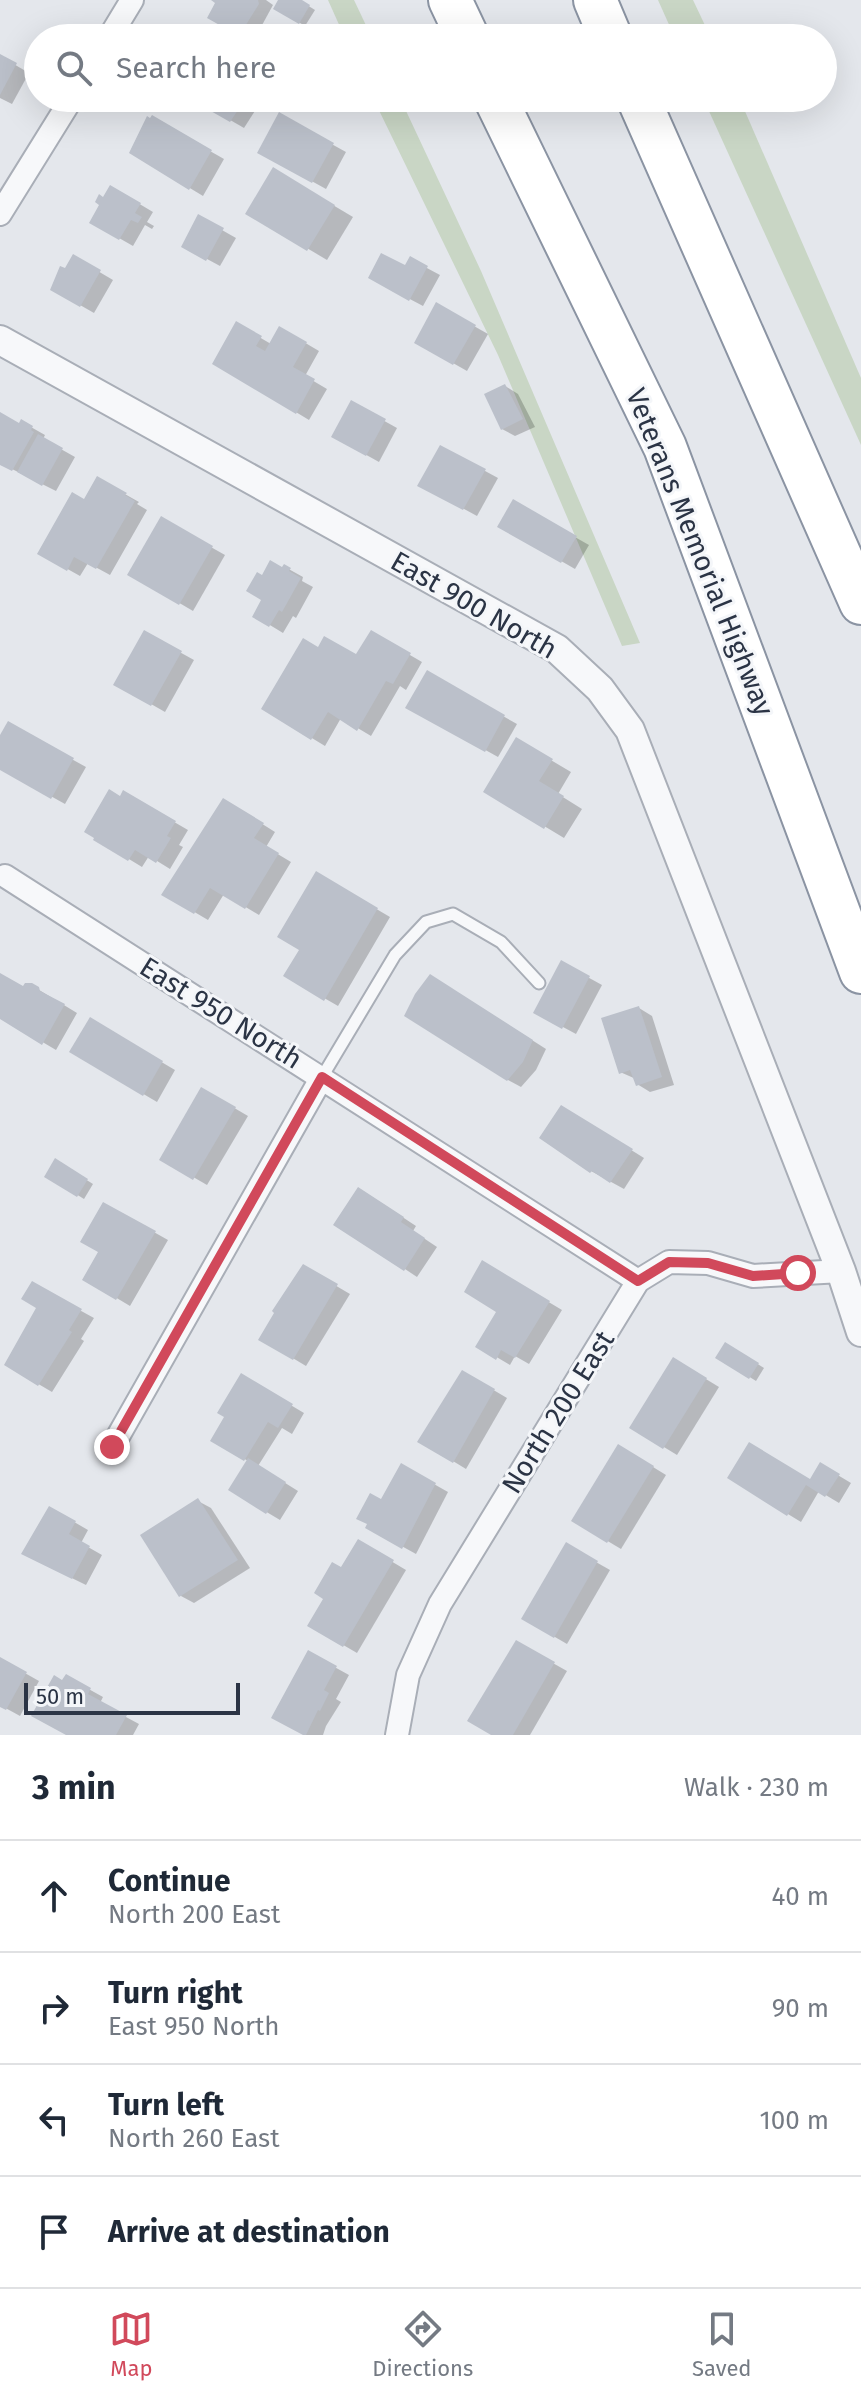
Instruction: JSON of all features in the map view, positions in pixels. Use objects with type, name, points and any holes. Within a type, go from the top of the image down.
[{"type":"highway","points":[[450,0],[461,24]]},
{"type":"highway","points":[[595,0],[605,24]]},
{"type":"highway","name":"Veterans Memorial Highway","points":[[502,112],[665,447],[861,972]]},
{"type":"highway","points":[[644,112],[861,603]]},
{"type":"street","points":[[117,24],[132,0]]},
{"type":"street","points":[[0,214],[63,112]]},
{"type":"street","name":"East 900 North","points":[[0,340],[557,649],[600,689],[630,730],[851,1267],[861,1332]]},
{"type":"street","name":"East 950 North","points":[[5,876],[638,1281]]},
{"type":"street","points":[[112,1447],[322,1077]]},
{"type":"street","name":"North 200 East","points":[[397,1735],[408,1675],[440,1604],[638,1281],[669,1262],[708,1263],[753,1276],[851,1267]]},
{"type":"lane","points":[[322,1077],[395,955],[426,922],[453,914],[501,942],[539,983]]},
{"type":"green space","points":[[328,0],[354,0],[365,24],[339,24]]},
{"type":"green space","points":[[658,0],[693,0],[704,24],[669,24]]},
{"type":"green space","points":[[380,112],[407,112],[481,271],[640,643],[622,646],[498,355]]},
{"type":"green space","points":[[709,112],[745,112],[861,378],[861,445]]},
{"type":"building","points":[[211,0],[258,0],[259,4],[246,24],[218,24],[207,18],[215,3]]},
{"type":"building","points":[[278,0],[302,0],[310,5],[299,24],[273,9]]},
{"type":"building","points":[[0,54],[17,63],[0,95]]},
{"type":"building","points":[[212,112],[237,112],[230,122]]},
{"type":"building","points":[[279,112],[334,143],[312,183],[257,153]]},
{"type":"building","points":[[152,115],[212,150],[189,190],[129,153],[147,116],[150,118]]},
{"type":"building","points":[[273,167],[335,205],[307,251],[245,214]]},
{"type":"building","points":[[110,185],[141,203],[135,213],[142,217],[138,223],[131,220],[119,240],[89,223],[99,205],[95,202],[99,194],[103,197]]},
{"type":"building","points":[[198,214],[224,228],[206,261],[181,247]]},
{"type":"building","points":[[381,253],[405,265],[410,256],[428,266],[409,301],[368,278]]},
{"type":"building","points":[[73,254],[101,270],[80,307],[50,290],[60,266],[65,268]]},
{"type":"building","points":[[436,302],[476,325],[453,365],[414,343]]},
{"type":"building","points":[[236,321],[262,336],[256,346],[265,351],[279,326],[307,342],[293,367],[315,379],[296,414],[212,364]]},
{"type":"building","points":[[505,384],[523,419],[501,430],[484,394]]},
{"type":"building","points":[[351,400],[386,419],[366,456],[331,437]]},
{"type":"building","points":[[0,412],[19,423],[21,419],[33,426],[31,430],[34,432],[12,471],[0,465]]},
{"type":"building","points":[[38,434],[63,448],[42,486],[17,472]]},
{"type":"building","points":[[440,445],[486,469],[463,510],[417,486]]},
{"type":"building","points":[[97,476],[135,501],[96,569],[74,557],[67,571],[37,554],[72,492],[84,499]]},
{"type":"building","points":[[513,499],[577,536],[561,563],[497,527]]},
{"type":"building","points":[[161,516],[213,546],[179,605],[127,575]]},
{"type":"building","points":[[270,560],[291,568],[289,571],[301,578],[282,612],[279,610],[269,627],[252,617],[261,600],[246,591],[257,572],[262,575]]},
{"type":"building","points":[[144,630],[182,651],[151,706],[113,685]]},
{"type":"building","points":[[371,630],[411,653],[393,684],[386,681],[357,731],[328,712],[311,740],[261,709],[303,638],[318,647],[324,636],[356,654]]},
{"type":"building","points":[[427,670],[505,715],[485,752],[405,708]]},
{"type":"building","points":[[8,721],[74,758],[51,799],[0,770],[0,735]]},
{"type":"building","points":[[516,737],[553,759],[539,781],[564,796],[544,829],[483,792]]},
{"type":"building","points":[[109,789],[120,796],[123,790],[176,821],[167,836],[171,838],[156,863],[135,850],[128,861],[84,832]]},
{"type":"building","points":[[223,798],[264,823],[254,838],[279,853],[245,909],[210,888],[194,914],[161,895]]},
{"type":"building","points":[[316,871],[378,908],[324,1001],[283,976],[299,950],[277,937]]},
{"type":"building","points":[[561,960],[590,976],[562,1029],[533,1013]]},
{"type":"building","points":[[0,973],[23,986],[32,983],[40,991],[65,1004],[42,1045],[0,1019]]},
{"type":"building","points":[[430,974],[533,1040],[523,1062],[507,1081],[404,1016]]},
{"type":"building","points":[[639,1006],[662,1077],[636,1086],[630,1070],[619,1074],[601,1018]]},
{"type":"building","points":[[90,1017],[163,1061],[143,1096],[69,1052]]},
{"type":"building","points":[[201,1087],[236,1107],[193,1180],[159,1160]]},
{"type":"building","points":[[561,1105],[633,1149],[610,1183],[539,1138]]},
{"type":"building","points":[[55,1158],[88,1179],[77,1197],[44,1177]]},
{"type":"building","points":[[358,1187],[404,1217],[401,1222],[425,1238],[404,1271],[333,1225]]},
{"type":"building","points":[[103,1202],[156,1231],[116,1300],[82,1280],[98,1252],[80,1242]]},
{"type":"building","points":[[482,1260],[550,1301],[515,1358],[501,1350],[496,1360],[475,1347],[496,1312],[464,1292]]},
{"type":"building","points":[[303,1264],[338,1284],[293,1360],[258,1340],[274,1313],[272,1311]]},
{"type":"building","points":[[32,1281],[82,1309],[69,1330],[72,1332],[38,1386],[4,1365],[36,1308],[21,1299]]},
{"type":"building","points":[[725,1342],[759,1363],[749,1379],[715,1358]]},
{"type":"building","points":[[673,1357],[707,1378],[663,1449],[629,1428]]},
{"type":"building","points":[[462,1370],[495,1389],[453,1463],[417,1442]]},
{"type":"building","points":[[241,1373],[293,1404],[278,1428],[268,1422],[244,1461],[210,1441],[224,1417],[217,1413]]},
{"type":"building","points":[[749,1442],[810,1479],[820,1462],[840,1474],[825,1497],[806,1485],[787,1516],[727,1478]]},
{"type":"building","points":[[618,1444],[654,1466],[607,1543],[571,1521]]},
{"type":"building","points":[[248,1458],[286,1482],[266,1514],[228,1490]]},
{"type":"building","points":[[401,1463],[436,1483],[402,1549],[365,1528],[367,1524],[356,1519],[370,1493],[381,1499]]},
{"type":"building","points":[[198,1498],[238,1560],[179,1597],[140,1535]]},
{"type":"building","points":[[49,1506],[76,1521],[69,1534],[90,1546],[72,1579],[21,1554]]},
{"type":"building","points":[[358,1539],[394,1560],[343,1647],[307,1626],[323,1599],[314,1593],[332,1562],[341,1567]]},
{"type":"building","points":[[566,1542],[598,1561],[554,1638],[521,1619]]},
{"type":"building","points":[[516,1640],[555,1662],[513,1735],[491,1735],[467,1721]]},
{"type":"building","points":[[308,1650],[337,1666],[324,1690],[329,1693],[306,1735],[303,1735],[271,1718]]},
{"type":"building","points":[[0,1657],[27,1672],[6,1710],[0,1707]]},
{"type":"building","points":[[66,1674],[91,1688],[88,1694],[127,1715],[116,1735],[66,1735],[31,1716],[54,1675],[62,1680]]},
{"type":"route","points":[[112,1447],[322,1077],[638,1281],[669,1262],[708,1263],[753,1276],[798,1273]]}]
